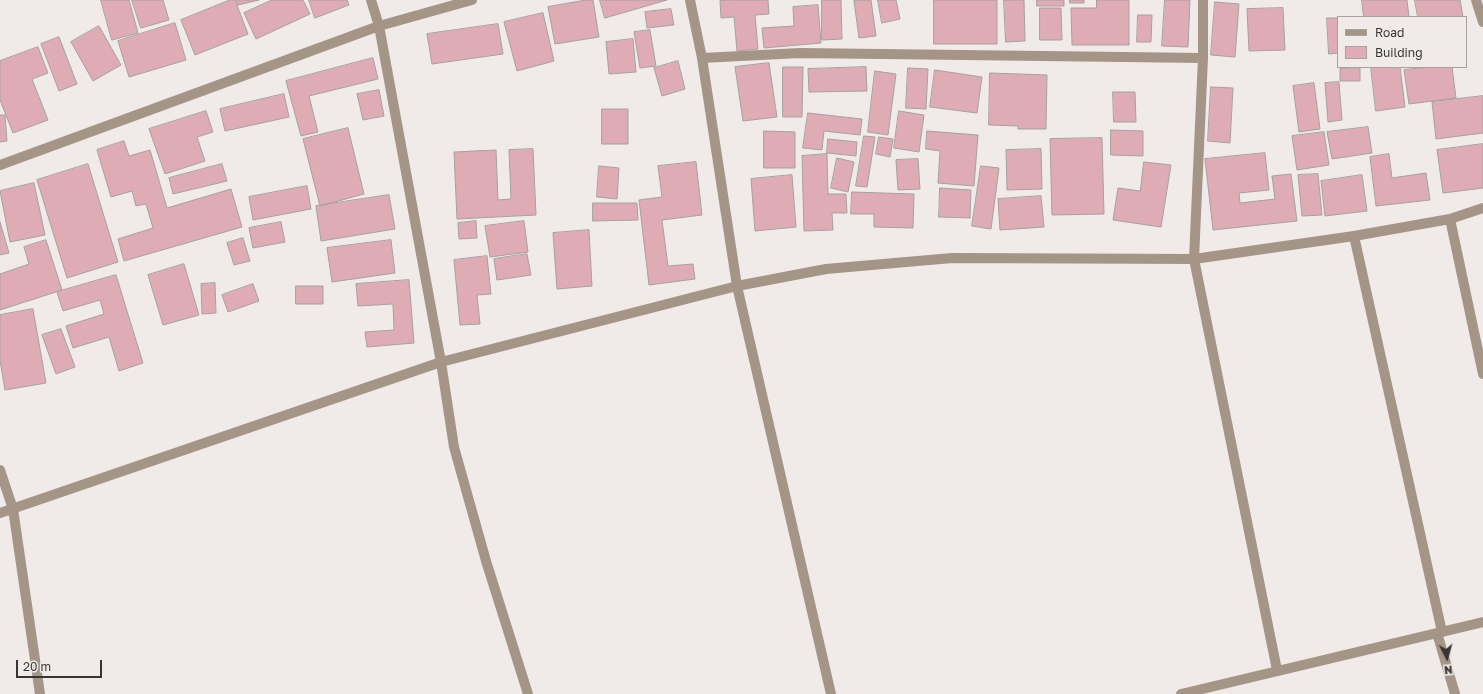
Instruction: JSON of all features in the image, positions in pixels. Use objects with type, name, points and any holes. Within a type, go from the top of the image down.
[{"type":"street","points":[[371,0],[380,26],[441,362],[454,446],[486,561],[528,694]]},
{"type":"street","points":[[0,165],[380,26],[472,0]]},
{"type":"street","points":[[690,0],[702,58],[737,286],[831,694]]},
{"type":"street","points":[[1203,0],[1203,58],[1194,259],[1277,670]]},
{"type":"street","points":[[1476,0],[1483,22]]},
{"type":"street","points":[[702,58],[800,53],[1203,58]]},
{"type":"street","points":[[0,513],[441,362],[737,286],[826,269],[952,258],[1194,259],[1354,236],[1450,220],[1483,208]]},
{"type":"street","points":[[1450,220],[1483,374]]},
{"type":"street","points":[[1354,236],[1440,632],[1455,694]]},
{"type":"street","points":[[0,470],[13,509],[40,694]]},
{"type":"street","points":[[1181,694],[1483,622]]},
{"type":"building","points":[[101,0],[129,0],[138,33],[112,40]]},
{"type":"building","points":[[132,0],[163,0],[169,20],[141,28]]},
{"type":"building","points":[[230,0],[235,0],[248,34],[195,55],[181,20]]},
{"type":"building","points":[[237,0],[259,0],[238,5]]},
{"type":"building","points":[[272,0],[303,0],[310,14],[256,39],[244,13]]},
{"type":"building","points":[[309,0],[347,0],[349,5],[315,18]]},
{"type":"building","points":[[593,0],[599,37],[555,44],[548,7]]},
{"type":"building","points":[[600,0],[667,0],[605,18]]},
{"type":"building","points":[[768,0],[769,14],[755,15],[758,49],[737,51],[734,17],[721,18],[720,1]]},
{"type":"building","points":[[822,0],[841,0],[842,39],[822,40]]},
{"type":"building","points":[[871,0],[876,36],[859,38],[854,1]]},
{"type":"building","points":[[878,0],[896,0],[900,19],[882,23]]},
{"type":"building","points":[[934,0],[997,0],[997,44],[934,44]]},
{"type":"building","points":[[1004,0],[1024,0],[1025,41],[1006,42]]},
{"type":"building","points":[[1037,0],[1064,0],[1064,6],[1037,6]]},
{"type":"building","points":[[1070,0],[1084,0],[1084,3],[1070,3]]},
{"type":"building","points":[[1097,0],[1129,0],[1129,45],[1072,45],[1071,8],[1096,8]]},
{"type":"building","points":[[1165,0],[1190,0],[1188,47],[1162,46]]},
{"type":"building","points":[[1362,0],[1407,0],[1409,16],[1364,16]]},
{"type":"building","points":[[1415,0],[1460,0],[1463,16],[1418,16]]},
{"type":"building","points":[[1215,2],[1239,4],[1235,57],[1211,55]]},
{"type":"building","points":[[818,5],[821,43],[764,48],[762,28],[794,26],[793,7]]},
{"type":"building","points":[[1040,8],[1061,8],[1062,40],[1040,40]]},
{"type":"building","points":[[1283,8],[1285,50],[1249,51],[1247,9]]},
{"type":"building","points":[[671,9],[674,25],[647,28],[645,12]]},
{"type":"building","points":[[543,13],[554,61],[517,71],[504,22]]},
{"type":"building","points":[[1138,15],[1152,15],[1151,42],[1137,42]]},
{"type":"building","points":[[1327,18],[1337,18],[1337,53],[1329,54]]},
{"type":"building","points":[[175,23],[186,60],[129,77],[118,41]]},
{"type":"building","points":[[498,24],[503,54],[432,64],[427,34]]},
{"type":"building","points":[[99,26],[121,65],[93,81],[71,42]]},
{"type":"building","points":[[650,30],[656,66],[640,68],[634,32]]},
{"type":"building","points":[[59,37],[77,84],[59,91],[41,44]]},
{"type":"building","points":[[633,39],[636,72],[609,74],[606,42]]},
{"type":"building","points":[[38,47],[48,73],[32,79],[48,120],[13,133],[0,100],[0,61]]},
{"type":"building","points":[[373,58],[378,79],[309,96],[318,132],[301,136],[286,81]]},
{"type":"building","points":[[678,61],[685,89],[662,96],[654,68]]},
{"type":"building","points":[[769,63],[777,117],[743,121],[735,67]]},
{"type":"building","points":[[783,67],[803,67],[802,117],[783,117]]},
{"type":"building","points":[[866,67],[867,91],[809,92],[808,69]]},
{"type":"building","points":[[908,68],[928,69],[926,109],[906,108]]},
{"type":"building","points":[[1360,68],[1360,81],[1340,81],[1340,69]]},
{"type":"building","points":[[1371,68],[1400,68],[1405,107],[1376,111]]},
{"type":"building","points":[[1421,68],[1452,68],[1456,98],[1409,104],[1404,70]]},
{"type":"building","points":[[935,70],[982,77],[977,113],[930,107]]},
{"type":"building","points":[[875,71],[896,74],[888,135],[868,132]]},
{"type":"building","points":[[990,73],[1047,75],[1046,129],[1018,129],[1018,126],[989,125]]},
{"type":"building","points":[[1339,82],[1342,120],[1328,122],[1325,83]]},
{"type":"building","points":[[1314,83],[1320,129],[1299,132],[1293,86]]},
{"type":"building","points":[[1211,87],[1233,88],[1230,143],[1208,141]]},
{"type":"building","points":[[379,90],[384,116],[363,120],[357,94]]},
{"type":"building","points":[[1113,92],[1135,92],[1136,122],[1114,122]]},
{"type":"building","points":[[284,94],[289,117],[225,131],[220,109]]},
{"type":"building","points":[[1483,96],[1483,133],[1436,139],[1432,102]]},
{"type":"building","points":[[602,109],[628,109],[628,144],[602,144]]},
{"type":"building","points":[[206,111],[213,132],[197,137],[205,161],[165,174],[149,129]]},
{"type":"building","points":[[899,111],[924,115],[919,152],[894,148]]},
{"type":"building","points":[[808,113],[862,119],[860,135],[824,131],[822,150],[803,148]]},
{"type":"building","points":[[0,115],[5,115],[7,141],[0,142]]},
{"type":"building","points":[[1368,127],[1372,153],[1332,159],[1327,132]]},
{"type":"building","points":[[348,128],[364,194],[320,206],[303,139]]},
{"type":"building","points":[[1111,130],[1143,131],[1143,156],[1111,155]]},
{"type":"building","points":[[764,131],[795,132],[795,168],[764,168]]},
{"type":"building","points":[[927,131],[978,135],[974,186],[938,183],[940,151],[926,149]]},
{"type":"building","points":[[1324,132],[1329,165],[1297,170],[1292,136]]},
{"type":"building","points":[[864,136],[875,137],[867,187],[856,186]]},
{"type":"building","points":[[879,137],[893,139],[890,157],[876,154]]},
{"type":"building","points":[[1102,138],[1104,214],[1052,215],[1050,139]]},
{"type":"building","points":[[828,139],[857,142],[856,156],[827,153]]},
{"type":"building","points":[[124,141],[129,156],[150,150],[167,208],[231,189],[242,227],[124,261],[118,239],[153,228],[146,204],[136,206],[132,191],[111,197],[97,150]]},
{"type":"building","points":[[1483,144],[1483,188],[1443,193],[1437,150]]},
{"type":"building","points":[[533,149],[536,215],[457,219],[454,152],[496,150],[498,200],[511,199],[509,150]]},
{"type":"building","points":[[1041,149],[1042,189],[1007,190],[1006,150]]},
{"type":"building","points":[[1265,153],[1269,190],[1239,193],[1240,203],[1275,199],[1272,176],[1291,174],[1297,221],[1213,230],[1205,159]]},
{"type":"building","points":[[827,154],[828,194],[846,194],[847,213],[832,213],[833,230],[804,231],[802,156]]},
{"type":"building","points":[[1389,154],[1392,178],[1426,173],[1430,200],[1376,206],[1370,157]]},
{"type":"building","points":[[837,158],[854,162],[848,192],[831,188]]},
{"type":"building","points":[[918,159],[920,189],[898,190],[896,160]]},
{"type":"building","points":[[696,162],[702,215],[662,220],[668,266],[693,264],[695,279],[649,285],[639,200],[662,197],[658,166]]},
{"type":"building","points":[[1144,162],[1171,165],[1161,227],[1113,220],[1118,188],[1140,191]]},
{"type":"building","points":[[88,164],[118,262],[67,278],[37,180]]},
{"type":"building","points":[[222,164],[227,181],[173,194],[169,178]]},
{"type":"building","points":[[599,166],[619,168],[617,199],[597,197]]},
{"type":"building","points":[[981,166],[999,168],[991,229],[972,226]]},
{"type":"building","points":[[1318,174],[1322,215],[1302,216],[1298,175]]},
{"type":"building","points":[[792,175],[796,227],[755,231],[751,179]]},
{"type":"building","points":[[1362,175],[1367,211],[1325,216],[1321,181]]},
{"type":"building","points":[[34,183],[45,235],[10,242],[0,191]]},
{"type":"building","points":[[307,186],[311,209],[253,220],[249,197]]},
{"type":"building","points":[[940,188],[971,190],[970,218],[939,217]]},
{"type":"building","points":[[852,192],[914,194],[913,228],[874,227],[874,214],[851,214]]},
{"type":"building","points":[[389,195],[395,229],[321,241],[316,206]]},
{"type":"building","points":[[1041,196],[1044,227],[1000,230],[998,199]]},
{"type":"building","points":[[593,203],[637,203],[638,220],[593,221]]},
{"type":"building","points":[[476,221],[477,238],[459,239],[458,223]]},
{"type":"building","points":[[524,221],[528,252],[490,257],[485,226]]},
{"type":"building","points":[[0,222],[9,253],[0,255]]},
{"type":"building","points":[[281,222],[285,242],[253,248],[249,228]]},
{"type":"building","points":[[589,230],[592,286],[557,289],[553,233]]},
{"type":"building","points":[[243,238],[250,261],[234,265],[227,243]]},
{"type":"building","points":[[46,240],[62,290],[0,310],[0,274],[29,264],[24,247]]},
{"type":"building","points":[[391,240],[395,273],[332,282],[327,248]]},
{"type":"building","points":[[527,254],[531,275],[497,280],[494,259]]},
{"type":"building","points":[[487,256],[491,294],[477,295],[480,324],[460,325],[454,260]]},
{"type":"building","points":[[184,264],[199,315],[163,325],[148,275]]},
{"type":"building","points":[[116,275],[143,363],[119,371],[109,337],[73,348],[66,326],[104,314],[100,300],[63,311],[57,292]]},
{"type":"building","points":[[409,280],[414,343],[367,347],[365,332],[394,330],[393,304],[358,306],[356,284]]},
{"type":"building","points":[[215,283],[216,313],[202,314],[201,284]]},
{"type":"building","points":[[253,284],[259,301],[228,312],[222,295]]},
{"type":"building","points":[[296,286],[323,286],[323,304],[296,304]]},
{"type":"building","points":[[33,309],[46,383],[5,390],[0,360],[0,315]]},
{"type":"building","points":[[61,329],[75,367],[56,374],[42,335]]}]
